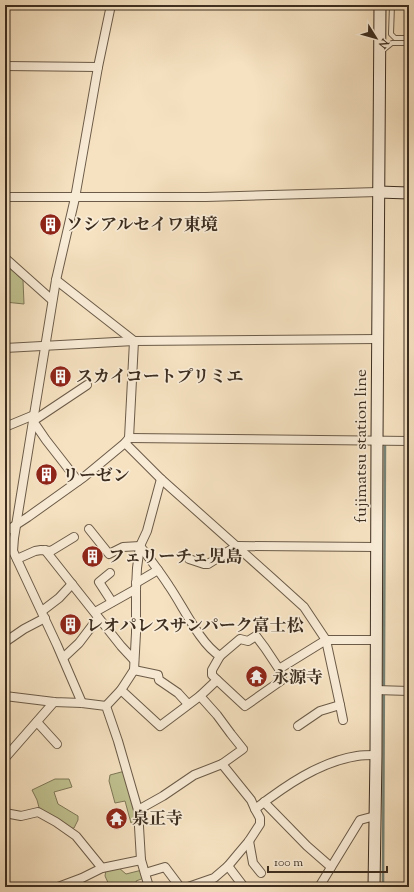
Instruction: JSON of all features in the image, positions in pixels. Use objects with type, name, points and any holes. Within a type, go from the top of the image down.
[{"type":"main road","name":"fujimatsu station line","points":[[374,887],[376,755],[380,690],[376,640],[376,547],[380,5]]},
{"type":"main road","points":[[378,192],[409,193]]},
{"type":"street","points":[[82,703],[63,658],[13,551],[52,300],[75,198],[98,68],[111,5]]},
{"type":"street","points":[[5,66],[98,68]]},
{"type":"street","points":[[5,197],[206,197],[378,192]]},
{"type":"street","points":[[5,258],[52,300]]},
{"type":"street","points":[[56,280],[134,341]]},
{"type":"street","points":[[5,348],[134,341],[378,340]]},
{"type":"street","points":[[134,341],[127,441],[161,479],[304,607],[326,640],[343,720]]},
{"type":"street","points":[[5,427],[34,418],[87,385]]},
{"type":"street","points":[[34,418],[46,440],[78,481]]},
{"type":"street","points":[[5,532],[78,481],[127,441],[409,441]]},
{"type":"street","points":[[106,706],[121,690],[134,670],[136,586],[140,546],[147,531],[161,479]]},
{"type":"street","points":[[89,529],[109,554],[123,547],[140,546]]},
{"type":"street","points":[[17,559],[35,551],[51,551],[74,537]]},
{"type":"street","points":[[140,546],[170,587],[186,615],[201,636],[213,652],[220,656]]},
{"type":"street","points":[[189,559],[208,564],[237,546],[376,547]]},
{"type":"street","points":[[46,550],[121,646],[134,660]]},
{"type":"street","points":[[63,658],[79,643],[97,615],[112,602],[158,570]]},
{"type":"street","points":[[110,573],[99,582],[112,602]]},
{"type":"street","points":[[5,642],[43,614],[72,584]]},
{"type":"street","points":[[256,636],[279,670],[282,680],[245,706],[212,675],[212,670],[220,656],[240,639],[248,641],[256,636]]},
{"type":"street","points":[[279,670],[326,640],[376,640]]},
{"type":"street","points":[[134,670],[158,676],[159,680],[178,693],[188,704]]},
{"type":"street","points":[[121,690],[160,726],[200,696],[217,680]]},
{"type":"street","points":[[380,690],[409,691]]},
{"type":"street","points":[[5,696],[106,706]]},
{"type":"street","points":[[138,810],[163,796],[194,775],[222,764],[243,749],[217,715],[200,696]]},
{"type":"street","points":[[5,758],[54,702]]},
{"type":"street","points":[[298,726],[320,711],[340,705]]},
{"type":"street","points":[[106,706],[138,810],[141,860],[149,887]]},
{"type":"street","points":[[37,722],[57,744]]},
{"type":"street","points":[[255,809],[283,788],[332,763],[356,756],[376,755]]},
{"type":"street","points":[[188,887],[214,878],[220,874],[249,841],[260,824],[260,818],[251,800],[222,764]]},
{"type":"street","points":[[264,802],[307,846],[331,867]]},
{"type":"street","points":[[5,813],[21,816],[38,812],[56,822],[76,836],[102,868]]},
{"type":"street","points":[[319,887],[360,820],[375,816]]},
{"type":"street","points":[[249,841],[253,863],[261,873]]},
{"type":"street","points":[[58,887],[82,878],[102,868],[141,860]]},
{"type":"street","points":[[228,866],[244,887]]},
{"type":"street","points":[[145,873],[165,867],[180,887]]},
{"type":"lane","points":[[392,5],[391,34],[395,38],[409,38]]},
{"type":"lane","points":[[408,5],[409,12],[407,30],[409,30]]},
{"type":"lane","points":[[379,53],[392,43],[409,43]]},
{"type":"lane","points":[[409,62],[407,144],[409,144]]},
{"type":"green space","points":[[5,264],[23,280],[24,304],[5,302]]},
{"type":"green space","points":[[125,771],[136,810],[137,823],[131,823],[125,801],[115,803],[109,781],[110,775]]},
{"type":"green space","points":[[55,779],[69,779],[72,787],[54,792],[58,804],[78,816],[78,820],[74,828],[70,829],[40,811],[32,790]]},
{"type":"green space","points":[[119,868],[126,874],[142,870],[144,878],[136,881],[138,887],[110,887],[105,876],[106,870]]},
{"type":"waterway","points":[[383,887],[385,445]]},
{"type":"place","name":"ソシアルセイワ東境","points":[[50,224]]},
{"type":"place","name":"スカイコートプリミエ","points":[[60,376]]},
{"type":"place","name":"リーゼン","points":[[47,475]]},
{"type":"place","name":"フェリーチェ児島","points":[[92,556]]},
{"type":"place","name":"レオパレスサンパーク富士松","points":[[71,625]]},
{"type":"place","name":"永源寺","points":[[256,677]]},
{"type":"place","name":"泉正寺","points":[[116,818]]}]
